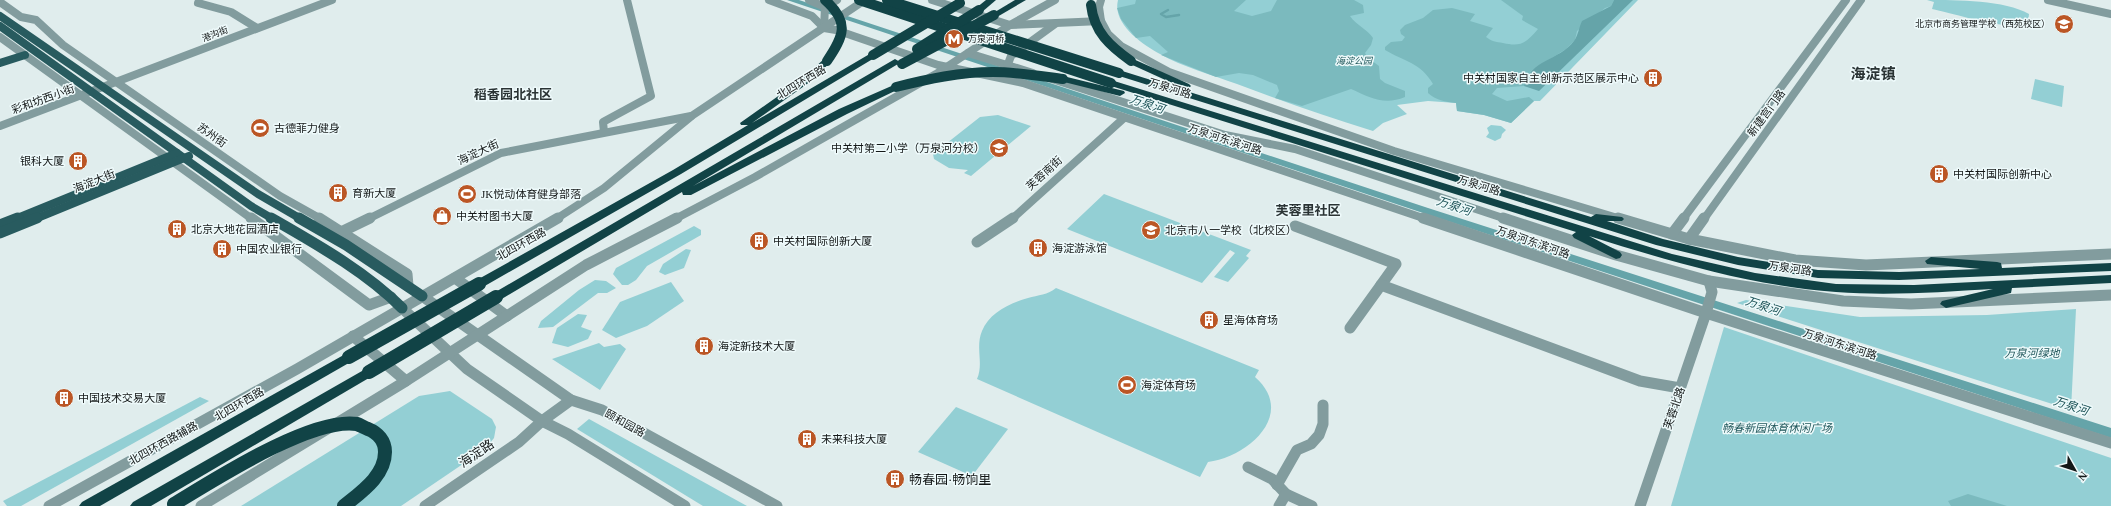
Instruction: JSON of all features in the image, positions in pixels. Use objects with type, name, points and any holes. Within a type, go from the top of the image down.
[{"type":"highway","name":"万泉河路","points":[[859,0],[1111,83],[1548,220],[1669,257],[1755,277],[1836,288],[1914,289],[2111,279]]},
{"type":"highway","name":"万泉河路","points":[[887,0],[1660,242],[1724,258],[1818,274],[1899,276],[2054,271],[2111,267]]},
{"type":"highway","points":[[892,0],[904,6]]},
{"type":"highway","points":[[898,63],[992,0]]},
{"type":"highway","points":[[138,506],[838,97],[898,63],[1022,0]]},
{"type":"highway","name":"北四环西路","points":[[87,506],[676,172],[962,1]]},
{"type":"highway","points":[[676,172],[804,82],[827,61],[839,45],[843,30],[842,18],[833,6],[825,3]]},
{"type":"highway","points":[[1091,3],[1091,17],[1095,28],[1105,42],[1132,61],[1163,77],[1261,117]]},
{"type":"highway","points":[[613,228],[724,176],[858,103],[896,87],[930,78],[969,73],[1007,72],[1063,79],[1102,88],[1157,104],[1295,149]]},
{"type":"highway","points":[[1573,215],[1618,219]]},
{"type":"highway","points":[[1548,220],[1616,255]]},
{"type":"highway","points":[[1931,261],[2054,271]]},
{"type":"highway","points":[[1946,304],[2038,282]]},
{"type":"highway","points":[[173,505],[293,438],[335,426],[350,424],[362,425],[372,430],[380,437],[385,447],[386,458],[372,481],[344,506]]},
{"type":"main road","name":"苏州街","points":[[0,16],[258,194],[332,237],[422,296]]},
{"type":"main road","points":[[0,26],[94,92],[176,157],[251,206],[324,249],[391,297],[402,308]]},
{"type":"main road","points":[[0,64],[25,55]]},
{"type":"main road","name":"海淀大街","points":[[0,233],[193,150]]},
{"type":"main road","name":"海淀大街","points":[[0,225],[176,157]]},
{"type":"street","name":"港沟街","points":[[105,87],[332,0]]},
{"type":"street","points":[[604,132],[603,122],[651,96],[627,0]]},
{"type":"street","points":[[769,0],[827,23]]},
{"type":"street","points":[[809,0],[825,3],[837,0]]},
{"type":"street","name":"北四环西路","points":[[402,308],[553,221],[604,188],[693,115],[827,23],[865,0]]},
{"type":"street","points":[[932,0],[1010,25],[1101,21],[1099,7],[1101,0]]},
{"type":"street","points":[[201,506],[406,381],[586,265],[755,177],[948,66],[1010,25],[1055,0]]},
{"type":"street","name":"新建宫门路","points":[[1672,234],[1846,0]]},
{"type":"street","name":"新建宫门路","points":[[1690,239],[1861,0]]},
{"type":"street","points":[[2048,0],[2111,13]]},
{"type":"street","points":[[2059,0],[2111,13]]},
{"type":"street","name":"苏州街","points":[[0,2],[21,17],[36,20],[63,45],[280,196],[343,231],[407,274],[408,286]]},
{"type":"street","points":[[198,3],[206,7],[221,7],[257,28]]},
{"type":"street","points":[[825,3],[827,23]]},
{"type":"street","name":"万泉河路","points":[[1101,21],[1108,34],[1121,46],[1169,72],[1198,84],[1394,151],[1618,219],[1690,239],[1795,260],[1866,264],[2111,254]]},
{"type":"street","name":"万泉河东滨河路","points":[[827,23],[836,30],[948,66],[1023,83],[1124,118],[1708,308],[2111,443]]},
{"type":"street","points":[[1008,64],[1011,56],[1055,24]]},
{"type":"street","points":[[0,37],[82,96],[176,157],[369,305],[391,297]]},
{"type":"street","name":"万泉河路","points":[[968,53],[1008,64],[1225,135],[1295,149],[1616,255],[1709,281],[1843,301],[1946,304],[2111,296]]},
{"type":"street","name":"彩和坊西小街","points":[[0,126],[105,87]]},
{"type":"street","name":"海淀大街","points":[[332,237],[501,153],[693,115]]},
{"type":"street","name":"芙蓉南街","points":[[977,242],[1012,218],[1124,118]]},
{"type":"street","points":[[1295,226],[1396,264],[1350,328]]},
{"type":"street","points":[[455,278],[507,316]]},
{"type":"street","name":"芙蓉北路","points":[[1640,506],[1708,308],[1712,292],[1709,281]]},
{"type":"street","points":[[1381,285],[1640,381],[1680,388]]},
{"type":"street","name":"颐和园路","points":[[422,296],[571,400],[602,410],[777,506]]},
{"type":"street","points":[[402,308],[466,369],[542,421],[568,434],[685,506]]},
{"type":"street","name":"北四环西路辅路","points":[[50,506],[402,308]]},
{"type":"street","points":[[353,336],[406,381]]},
{"type":"street","name":"海淀路","points":[[424,506],[519,442],[542,421],[571,400]]},
{"type":"street","points":[[1279,506],[1282,489],[1297,450],[1311,444],[1319,435],[1323,424],[1323,405]]},
{"type":"street","points":[[1248,467],[1272,479],[1282,489],[1312,506]]},
{"type":"green space","name":"海淀公园","points":[[1118,0],[1638,0],[1540,101],[1534,101],[1511,123],[1484,115],[1457,111],[1456,103],[1428,101],[1397,105],[1407,114],[1383,123],[1373,131],[1288,103],[1169,59],[1145,45],[1130,32],[1124,25],[1117,9]]},
{"type":"green space","points":[[1136,0],[1246,0],[1234,11],[1252,16],[1271,11],[1277,0],[1354,0],[1363,5],[1364,13],[1350,16],[1373,38],[1371,45],[1365,53],[1368,58],[1379,66],[1380,79],[1385,83],[1405,91],[1405,97],[1397,100],[1383,101],[1351,89],[1302,106],[1275,98],[1279,91],[1277,85],[1253,75],[1239,73],[1216,77],[1161,55],[1168,52],[1150,36],[1136,38],[1121,19],[1117,8],[1135,4]]},
{"type":"green space","points":[[1501,0],[1614,0],[1611,6],[1605,8],[1577,31],[1575,40],[1566,49],[1531,71],[1526,78],[1524,86],[1497,88],[1492,94],[1507,101],[1529,97],[1534,101],[1511,123],[1484,115],[1457,111],[1456,103],[1441,100],[1428,93],[1428,88],[1433,84],[1423,71],[1412,63],[1385,50],[1385,47],[1391,42],[1402,41],[1405,37],[1401,34],[1400,30],[1405,25],[1423,18],[1433,10],[1452,8],[1475,14],[1470,21],[1493,28],[1486,37],[1496,42],[1509,44],[1523,43],[1538,29],[1522,20],[1523,16]]},
{"type":"green space","points":[[1927,0],[1994,3],[2019,9],[2029,14],[2028,23],[2008,25],[1981,21],[1932,9],[1934,2]]},
{"type":"green space","points":[[2035,79],[2064,86],[2062,107],[2031,99]]},
{"type":"green space","points":[[998,115],[1031,126],[971,176],[964,173],[968,170],[949,168],[934,159],[933,154],[980,117]]},
{"type":"green space","points":[[1491,125],[1501,126],[1506,130],[1502,134],[1501,138],[1495,141],[1486,137],[1489,133],[1487,128]]},
{"type":"green space","points":[[1104,194],[1251,250],[1246,256],[1249,258],[1228,282],[1214,277],[1235,253],[1230,250],[1202,283],[1067,229]]},
{"type":"green space","points":[[694,226],[701,230],[701,235],[647,266],[636,280],[628,285],[622,285],[613,274],[616,268]]},
{"type":"green space","points":[[686,249],[691,250],[684,268],[665,275],[659,272],[663,264]]},
{"type":"green space","points":[[595,280],[606,281],[616,288],[607,293],[598,293],[553,327],[538,328],[541,321],[579,290]]},
{"type":"green space","points":[[671,282],[684,301],[647,326],[616,338],[602,330],[620,302]]},
{"type":"green space","name":"海淀体育场","points":[[1056,288],[1259,370],[1255,377],[1267,391],[1271,405],[1269,419],[1262,432],[1252,443],[1238,452],[1208,462],[1200,477],[977,379],[980,367],[980,337],[985,325],[990,319],[1007,306],[1021,300],[1046,293]]},
{"type":"green space","name":"万泉河绿地","points":[[1746,300],[1860,317],[1987,315],[2076,309],[2071,410],[1737,303]]},
{"type":"green space","points":[[578,314],[587,315],[581,327],[592,331],[588,339],[568,347],[552,343],[557,328]]},
{"type":"green space","name":"畅春新园体育休闲广场","points":[[1724,327],[2111,458],[2111,506],[1671,506]]},
{"type":"green space","points":[[599,343],[604,347],[620,344],[626,349],[600,390],[552,359]]},
{"type":"green space","points":[[450,391],[492,419],[496,427],[494,438],[485,449],[401,506],[241,506],[419,396]]},
{"type":"green space","points":[[200,397],[209,401],[21,506],[7,506],[3,501]]},
{"type":"green space","points":[[956,407],[1008,429],[972,476],[918,452]]},
{"type":"green space","points":[[589,419],[747,506],[703,506],[577,429]]},
{"type":"green space","points":[[1968,494],[2007,506],[1951,506],[1948,501]]},
{"type":"shaded area","points":[[1614,0],[1633,0],[1539,91],[1524,86],[1527,77],[1532,70],[1568,48],[1577,37],[1582,21],[1611,6]]},
{"type":"waterway","name":"万泉河","points":[[791,0],[1424,210],[1604,267],[2111,433]]},
{"type":"waterway","points":[[1168,10],[1161,14],[1166,17],[1179,15]]},
{"type":"place","name":"北京市商务管理学校（西苑校区）","points":[[2064,24]]},
{"type":"place","name":"万泉河桥","points":[[954,39]]},
{"type":"place","name":"中关村国家自主创新示范区展示中心","points":[[1653,78]]},
{"type":"place","name":"古德菲力健身","points":[[260,128]]},
{"type":"place","name":"中关村第二小学（万泉河分校）","points":[[999,148]]},
{"type":"place","name":"银科大厦","points":[[78,161]]},
{"type":"place","name":"中关村国际创新中心","points":[[1939,174]]},
{"type":"place","name":"育新大厦","points":[[338,193]]},
{"type":"place","name":"JK悦动体育健身部落","points":[[467,194]]},
{"type":"place","name":"中关村图书大厦","points":[[442,216]]},
{"type":"place","name":"北京大地花园酒店","points":[[177,229]]},
{"type":"place","name":"北京市八一学校（北校区）","points":[[1151,230]]},
{"type":"place","name":"中关村国际创新大厦","points":[[759,241]]},
{"type":"place","name":"海淀游泳馆","points":[[1038,248]]},
{"type":"place","name":"中国农业银行","points":[[222,249]]},
{"type":"place","name":"星海体育场","points":[[1209,320]]},
{"type":"place","name":"海淀新技术大厦","points":[[704,346]]},
{"type":"place","name":"海淀体育场","points":[[1127,385]]},
{"type":"place","name":"中国技术交易大厦","points":[[64,398]]},
{"type":"place","name":"未来科技大厦","points":[[807,439]]},
{"type":"place","name":"畅春园·畅饷里","points":[[895,479]]},
{"type":"district","name":"海淀镇","points":[[1873,74]]},
{"type":"district","name":"稻香园北社区","points":[[513,94]]},
{"type":"district","name":"芙蓉里社区","points":[[1308,210]]}]
